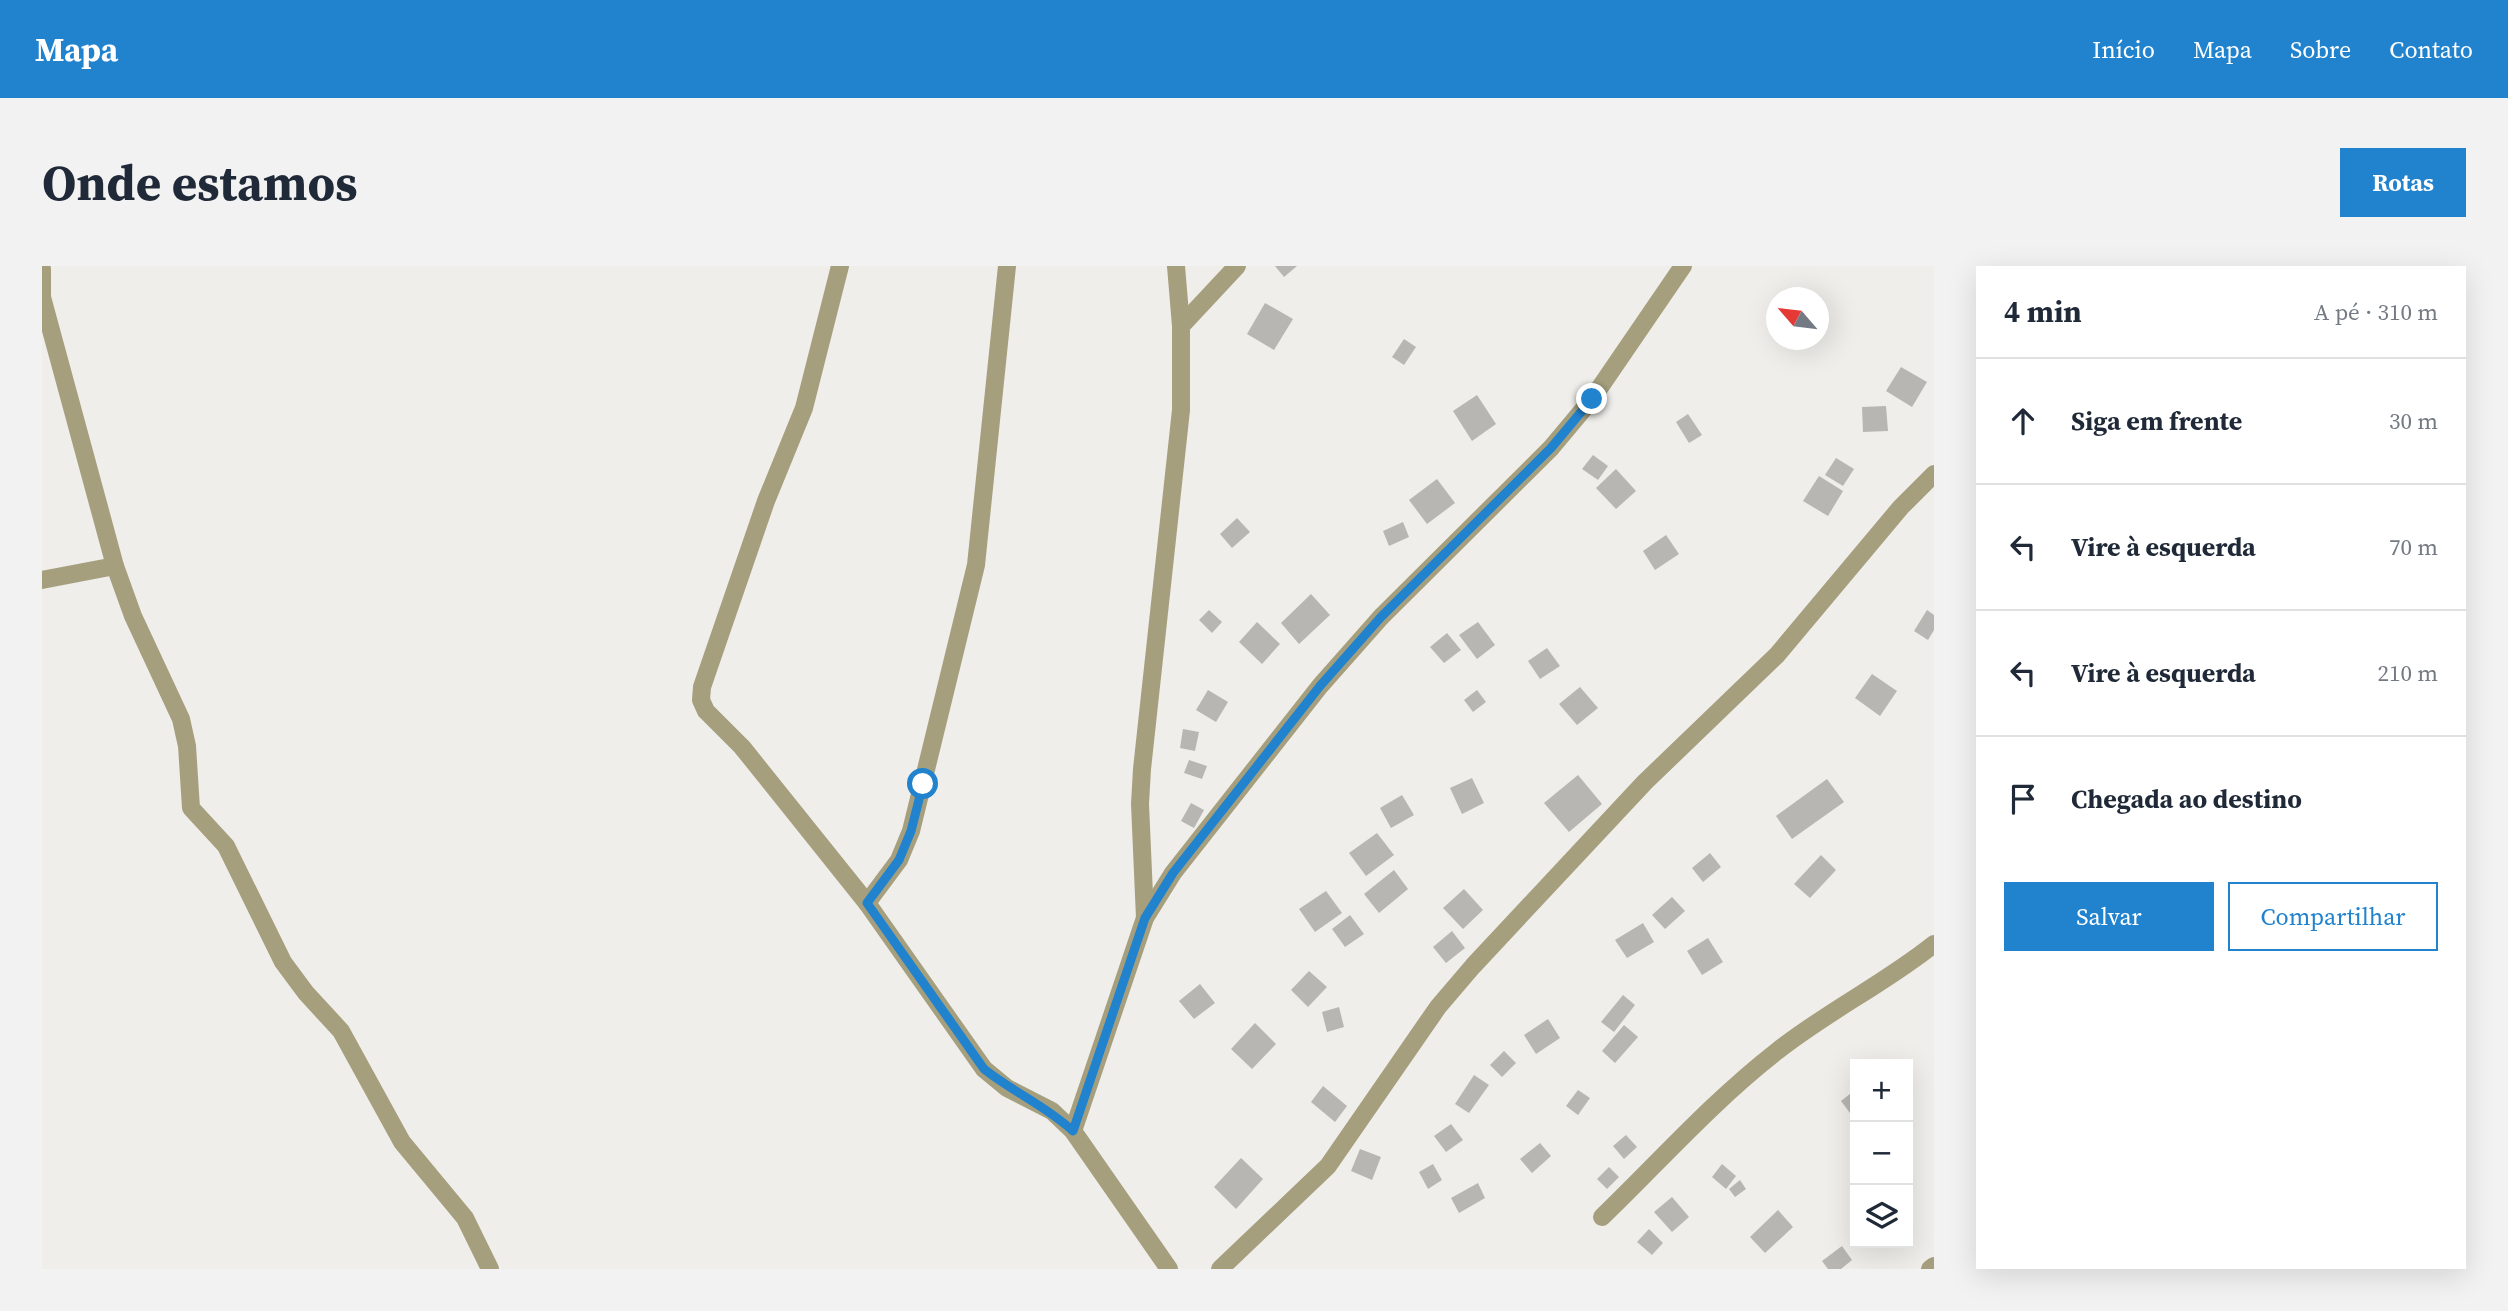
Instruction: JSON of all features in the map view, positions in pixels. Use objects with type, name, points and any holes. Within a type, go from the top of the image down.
[{"type":"street","points":[[840,266],[804,408],[762,514],[702,687],[701,700],[706,711],[743,747],[867,903],[984,1069],[1007,1088],[1052,1111],[1073,1131],[1169,1269]]},
{"type":"street","points":[[867,903],[899,860],[911,831],[976,565],[1007,266]]},
{"type":"street","points":[[1145,918],[1140,804],[1142,769],[1181,410],[1181,326],[1176,266]]},
{"type":"street","points":[[1181,326],[1237,266]]},
{"type":"street","points":[[1073,1131],[1145,918],[1173,873],[1320,686],[1381,617],[1551,448],[1592,399],[1683,266]]},
{"type":"street","points":[[42,269],[42,297],[116,566],[133,616],[181,719],[187,746],[191,808],[226,846],[283,961],[306,993],[341,1031],[402,1142],[465,1218],[490,1269]]},
{"type":"street","points":[[1220,1269],[1328,1166],[1438,1007],[1473,966],[1645,782],[1777,655],[1901,507],[1934,474]]},
{"type":"street","points":[[42,580],[116,566]]},
{"type":"street","points":[[1602,1217],[1746,1076],[1777,1050],[1828,1013],[1904,968],[1934,944]]},
{"type":"building","points":[[1275,266],[1297,266],[1284,277]]},
{"type":"building","points":[[1265,303],[1293,319],[1274,350],[1247,334]]},
{"type":"building","points":[[1404,339],[1416,347],[1404,365],[1392,357]]},
{"type":"building","points":[[1901,367],[1927,382],[1912,407],[1886,391]]},
{"type":"building","points":[[1477,395],[1496,424],[1472,441],[1453,411]]},
{"type":"building","points":[[1886,406],[1888,431],[1863,432],[1862,407]]},
{"type":"building","points":[[1688,414],[1702,435],[1689,443],[1676,422]]},
{"type":"building","points":[[1593,455],[1608,466],[1598,480],[1582,469]]},
{"type":"building","points":[[1836,458],[1854,469],[1843,486],[1825,475]]},
{"type":"building","points":[[1616,469],[1636,491],[1616,509],[1596,488]]},
{"type":"building","points":[[1819,476],[1843,491],[1828,516],[1803,501]]},
{"type":"building","points":[[1437,479],[1455,503],[1427,524],[1409,500]]},
{"type":"building","points":[[1237,518],[1250,532],[1232,548],[1220,534]]},
{"type":"building","points":[[1403,522],[1409,537],[1389,546],[1383,531]]},
{"type":"building","points":[[1666,535],[1679,554],[1655,570],[1643,551]]},
{"type":"building","points":[[1311,594],[1330,615],[1299,644],[1281,623]]},
{"type":"building","points":[[1209,610],[1222,622],[1212,633],[1199,620]]},
{"type":"building","points":[[1927,610],[1934,615],[1934,630],[1928,640],[1914,631]]},
{"type":"building","points":[[1257,622],[1280,644],[1262,664],[1239,642]]},
{"type":"building","points":[[1478,622],[1495,645],[1477,659],[1459,635]]},
{"type":"building","points":[[1447,633],[1461,650],[1444,663],[1430,647]]},
{"type":"building","points":[[1547,648],[1560,666],[1540,679],[1528,661]]},
{"type":"building","points":[[1872,674],[1897,691],[1880,716],[1855,698]]},
{"type":"building","points":[[1580,687],[1598,708],[1577,725],[1559,704]]},
{"type":"building","points":[[1208,690],[1228,702],[1216,722],[1196,710]]},
{"type":"building","points":[[1477,690],[1486,702],[1473,712],[1464,700]]},
{"type":"building","points":[[1183,729],[1199,732],[1195,751],[1180,748]]},
{"type":"building","points":[[1189,760],[1207,766],[1202,779],[1184,773]]},
{"type":"building","points":[[1578,775],[1602,804],[1569,832],[1544,803]]},
{"type":"building","points":[[1472,778],[1484,803],[1462,814],[1450,788]]},
{"type":"building","points":[[1827,779],[1844,802],[1792,839],[1776,816]]},
{"type":"building","points":[[1402,795],[1414,815],[1391,828],[1380,808]]},
{"type":"building","points":[[1191,803],[1204,810],[1194,828],[1181,821]]},
{"type":"building","points":[[1377,833],[1394,855],[1366,876],[1349,853]]},
{"type":"building","points":[[1710,853],[1721,867],[1703,882],[1692,868]]},
{"type":"building","points":[[1821,855],[1836,870],[1810,898],[1794,884]]},
{"type":"building","points":[[1394,870],[1408,889],[1379,913],[1364,894]]},
{"type":"building","points":[[1464,889],[1483,910],[1463,929],[1443,908]]},
{"type":"building","points":[[1326,891],[1342,913],[1315,932],[1299,909]]},
{"type":"building","points":[[1672,897],[1685,911],[1665,929],[1652,915]]},
{"type":"building","points":[[1350,915],[1364,934],[1345,947],[1332,929]]},
{"type":"building","points":[[1643,923],[1654,942],[1627,958],[1615,940]]},
{"type":"building","points":[[1452,931],[1465,948],[1446,963],[1433,947]]},
{"type":"building","points":[[1708,938],[1723,962],[1702,975],[1687,951]]},
{"type":"building","points":[[1309,971],[1327,987],[1308,1007],[1291,990]]},
{"type":"building","points":[[1200,984],[1215,1003],[1194,1019],[1179,1001]]},
{"type":"building","points":[[1623,995],[1635,1005],[1614,1032],[1601,1022]]},
{"type":"building","points":[[1339,1007],[1344,1027],[1327,1032],[1322,1012]]},
{"type":"building","points":[[1548,1019],[1560,1038],[1536,1054],[1524,1035]]},
{"type":"building","points":[[1255,1023],[1276,1044],[1252,1069],[1231,1049]]},
{"type":"building","points":[[1624,1025],[1638,1037],[1615,1063],[1602,1051]]},
{"type":"building","points":[[1504,1051],[1516,1063],[1502,1077],[1490,1065]]},
{"type":"building","points":[[1474,1075],[1489,1085],[1469,1113],[1455,1104]]},
{"type":"building","points":[[1323,1086],[1347,1106],[1335,1122],[1311,1102]]},
{"type":"building","points":[[1578,1090],[1590,1098],[1578,1115],[1566,1106]]},
{"type":"building","points":[[1850,1094],[1850,1113],[1841,1101]]},
{"type":"building","points":[[1451,1124],[1463,1140],[1446,1152],[1434,1136]]},
{"type":"building","points":[[1626,1135],[1637,1147],[1624,1159],[1613,1146]]},
{"type":"building","points":[[1540,1143],[1551,1156],[1532,1173],[1520,1159]]},
{"type":"building","points":[[1360,1149],[1381,1157],[1372,1180],[1351,1171]]},
{"type":"building","points":[[1241,1158],[1263,1179],[1236,1209],[1214,1187]]},
{"type":"building","points":[[1433,1164],[1442,1180],[1428,1189],[1419,1172]]},
{"type":"building","points":[[1722,1164],[1736,1176],[1726,1189],[1712,1177]]},
{"type":"building","points":[[1609,1167],[1619,1177],[1607,1189],[1597,1179]]},
{"type":"building","points":[[1740,1180],[1746,1189],[1735,1197],[1729,1189]]},
{"type":"building","points":[[1478,1183],[1485,1198],[1459,1213],[1451,1198]]},
{"type":"building","points":[[1672,1197],[1689,1217],[1672,1232],[1654,1212]]},
{"type":"building","points":[[1778,1210],[1793,1227],[1765,1253],[1750,1237]]},
{"type":"building","points":[[1649,1229],[1663,1243],[1652,1255],[1637,1242]]},
{"type":"building","points":[[1842,1246],[1852,1260],[1841,1269],[1828,1269],[1822,1261]]},
{"type":"route","points":[[923,784],[911,831],[899,860],[867,903],[984,1069],[1007,1088],[1052,1111],[1073,1131],[1145,918],[1173,873],[1320,686],[1381,617],[1551,448],[1592,399]]}]
